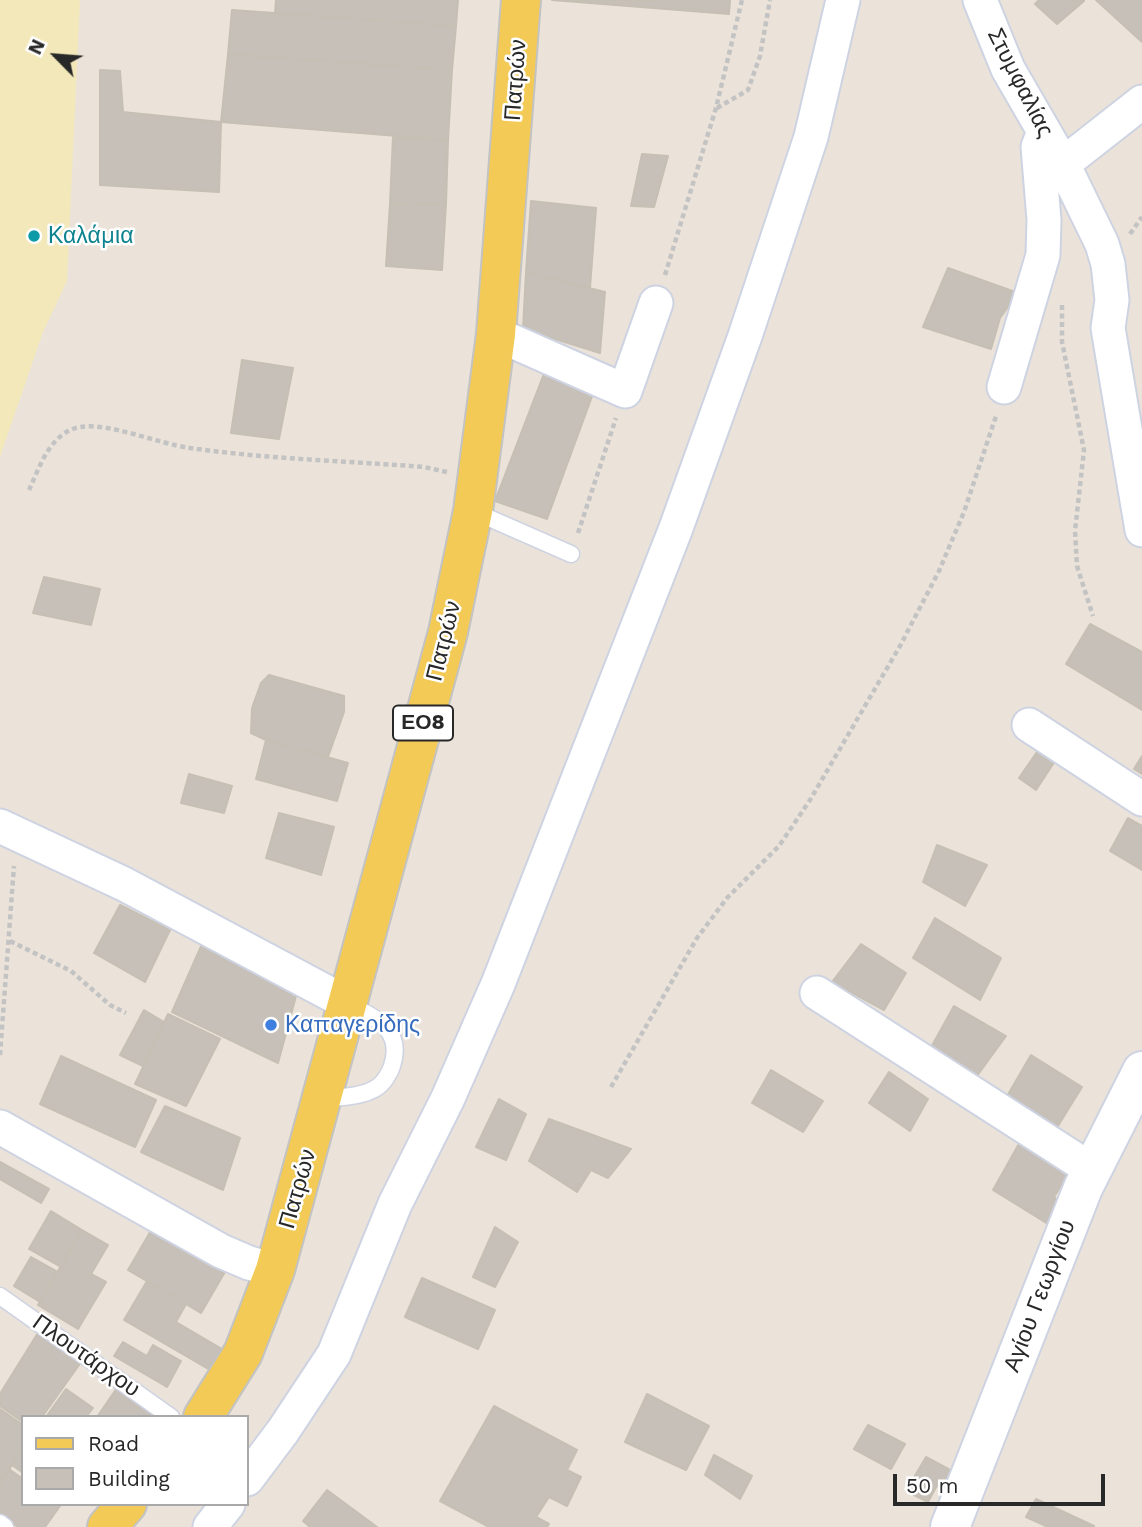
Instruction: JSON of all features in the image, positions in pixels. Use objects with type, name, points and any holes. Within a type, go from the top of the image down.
[{"type":"main road","name":"Πατρών","points":[[204,1415],[243,1353],[275,1269],[448,632],[476,495],[496,334],[521,0]]},
{"type":"main road","points":[[107,1527],[125,1506]]},
{"type":"street","points":[[248,1478],[283,1432],[334,1353],[395,1204],[448,1098],[498,984],[676,528],[745,336],[811,137],[843,0]]},
{"type":"street","name":"Στυμφαλίας","points":[[980,0],[1007,69],[1063,164],[1108,264],[1112,300],[1108,328],[1142,530]]},
{"type":"street","points":[[1063,164],[1142,102]]},
{"type":"street","points":[[1004,387],[1043,256],[1044,220],[1038,147],[1044,131]]},
{"type":"street","points":[[496,334],[625,391],[656,303]]},
{"type":"street","points":[[1029,725],[1142,799]]},
{"type":"street","points":[[8,829],[124,884],[347,1003]]},
{"type":"street","points":[[817,993],[1092,1170]]},
{"type":"street","name":"Αγίου Γεωργίου","points":[[950,1527],[1092,1170],[1142,1070]]},
{"type":"street","points":[[0,1127],[221,1251],[249,1263],[275,1269]]},
{"type":"street","points":[[211,1527],[227,1506]]},
{"type":"lane","points":[[476,495],[572,554]]},
{"type":"lane","points":[[323,1099],[356,1095],[377,1088],[390,1071],[396,1053],[395,1038],[384,1025],[347,1003]]},
{"type":"lane","name":"Πλουτάρχου","points":[[0,1296],[168,1415]]},
{"type":"lane","points":[[0,1523],[5,1527]]},
{"type":"path","points":[[656,303],[716,108],[742,0]]},
{"type":"path","points":[[716,108],[748,90],[760,56],[770,0]]},
{"type":"path","points":[[1063,297],[1062,342],[1084,450],[1075,531],[1077,566],[1093,616]]},
{"type":"path","points":[[611,1087],[697,938],[727,898],[779,846],[810,800],[900,646],[964,512],[1004,387]]},
{"type":"path","points":[[572,554],[625,391]]},
{"type":"path","points":[[29,490],[47,452],[64,433],[80,426],[97,426],[189,448],[424,467],[476,495]]},
{"type":"path","points":[[0,1055],[10,941],[8,829]]},
{"type":"path","points":[[10,941],[71,971],[110,1005],[126,1013]]},
{"type":"sand","name":"Καλάμια","points":[[0,0],[80,0],[67,281],[43,332],[0,457]]},
{"type":"building","points":[[276,0],[458,0],[456,26],[275,13]]},
{"type":"building","points":[[552,0],[730,0],[729,14]]},
{"type":"building","points":[[1039,0],[1084,1],[1057,24],[1035,4]]},
{"type":"building","points":[[1096,0],[1142,0],[1142,42]]},
{"type":"building","points":[[232,10],[456,26],[452,70],[228,54]]},
{"type":"building","points":[[228,54],[452,70],[448,140],[221,122]]},
{"type":"building","points":[[100,70],[120,71],[123,112],[221,122],[219,192],[100,185]]},
{"type":"building","points":[[393,137],[448,140],[446,204],[390,203]]},
{"type":"building","points":[[642,154],[668,156],[654,207],[631,206]]},
{"type":"building","points":[[531,201],[596,208],[590,288],[526,272]]},
{"type":"building","points":[[390,203],[446,204],[442,270],[386,266]]},
{"type":"building","points":[[948,268],[1018,293],[1000,318],[991,349],[923,327]]},
{"type":"building","points":[[526,272],[605,292],[600,353],[523,329]]},
{"type":"building","points":[[242,360],[293,368],[279,439],[231,433]]},
{"type":"building","points":[[545,371],[594,391],[547,519],[495,501]]},
{"type":"building","points":[[44,577],[100,589],[91,625],[33,613]]},
{"type":"building","points":[[1090,624],[1142,652],[1142,710],[1066,664]]},
{"type":"building","points":[[269,675],[344,696],[344,712],[328,757],[266,740],[251,733],[252,708],[261,683]]},
{"type":"building","points":[[266,740],[348,763],[337,801],[256,779]]},
{"type":"building","points":[[1039,749],[1057,758],[1036,790],[1019,778]]},
{"type":"building","points":[[1142,756],[1142,774],[1134,769]]},
{"type":"building","points":[[189,774],[232,786],[224,813],[181,803]]},
{"type":"building","points":[[279,813],[334,827],[321,875],[266,858]]},
{"type":"building","points":[[1128,818],[1142,826],[1142,870],[1110,851]]},
{"type":"building","points":[[937,845],[987,865],[965,906],[923,882]]},
{"type":"building","points":[[120,905],[170,930],[145,982],[94,953]]},
{"type":"building","points":[[935,918],[1001,958],[980,1000],[913,958]]},
{"type":"building","points":[[206,935],[299,985],[278,1063],[172,1012]]},
{"type":"building","points":[[861,944],[906,973],[884,1010],[832,982]]},
{"type":"building","points":[[954,1006],[1006,1036],[974,1080],[929,1051]]},
{"type":"building","points":[[144,1010],[164,1022],[143,1066],[120,1055]]},
{"type":"building","points":[[168,1014],[220,1039],[186,1106],[135,1084]]},
{"type":"building","points":[[1031,1055],[1082,1087],[1053,1134],[1003,1103]]},
{"type":"building","points":[[61,1056],[156,1100],[135,1147],[40,1104]]},
{"type":"building","points":[[771,1070],[823,1101],[803,1132],[752,1103]]},
{"type":"building","points":[[889,1072],[928,1099],[910,1131],[869,1103]]},
{"type":"building","points":[[499,1099],[526,1114],[506,1160],[476,1147]]},
{"type":"building","points":[[165,1106],[240,1138],[223,1190],[141,1152]]},
{"type":"building","points":[[549,1119],[631,1149],[608,1178],[591,1170],[577,1192],[529,1161]]},
{"type":"building","points":[[1020,1142],[1070,1171],[1054,1197],[1060,1202],[1048,1224],[993,1190]]},
{"type":"building","points":[[0,1162],[49,1189],[41,1203],[0,1179]]},
{"type":"building","points":[[51,1211],[82,1230],[61,1267],[29,1249]]},
{"type":"building","points":[[156,1222],[229,1265],[201,1313],[128,1270]]},
{"type":"building","points":[[495,1227],[518,1242],[495,1287],[473,1277]]},
{"type":"building","points":[[82,1230],[108,1245],[91,1274],[106,1282],[78,1329],[38,1305]]},
{"type":"building","points":[[31,1257],[58,1272],[40,1302],[14,1286]]},
{"type":"building","points":[[422,1278],[495,1310],[478,1349],[405,1317]]},
{"type":"building","points":[[147,1281],[186,1304],[176,1322],[222,1349],[210,1370],[124,1320]]},
{"type":"building","points":[[41,1328],[84,1358],[43,1415],[21,1415],[21,1421],[0,1406],[0,1394]]},
{"type":"building","points":[[123,1342],[147,1356],[153,1345],[181,1361],[167,1387],[114,1356]]},
{"type":"building","points":[[119,1385],[157,1415],[98,1415]]},
{"type":"building","points":[[66,1389],[93,1408],[88,1415],[47,1415]]},
{"type":"building","points":[[647,1394],[709,1426],[686,1470],[625,1442]]},
{"type":"building","points":[[494,1406],[577,1450],[567,1470],[581,1477],[567,1506],[549,1497],[536,1517],[549,1524],[547,1527],[489,1527],[440,1501]]},
{"type":"building","points":[[0,1409],[21,1424],[21,1453],[0,1482]]},
{"type":"building","points":[[868,1425],[905,1444],[891,1469],[854,1449]]},
{"type":"building","points":[[21,1453],[21,1472],[12,1465]]},
{"type":"building","points":[[714,1455],[752,1476],[740,1499],[705,1475]]},
{"type":"building","points":[[926,1457],[967,1479],[961,1489],[940,1480],[928,1502],[906,1491]]},
{"type":"building","points":[[9,1469],[21,1478],[21,1506],[60,1506],[45,1527],[18,1527],[0,1514],[0,1482]]},
{"type":"building","points":[[327,1490],[377,1527],[310,1527],[303,1521]]},
{"type":"building","points":[[1036,1499],[1094,1527],[1048,1527],[1026,1517]]},
{"type":"place","name":"Καλάμια","points":[[34,236]]},
{"type":"place","name":"Καπαγερίδης","points":[[271,1025]]}]
